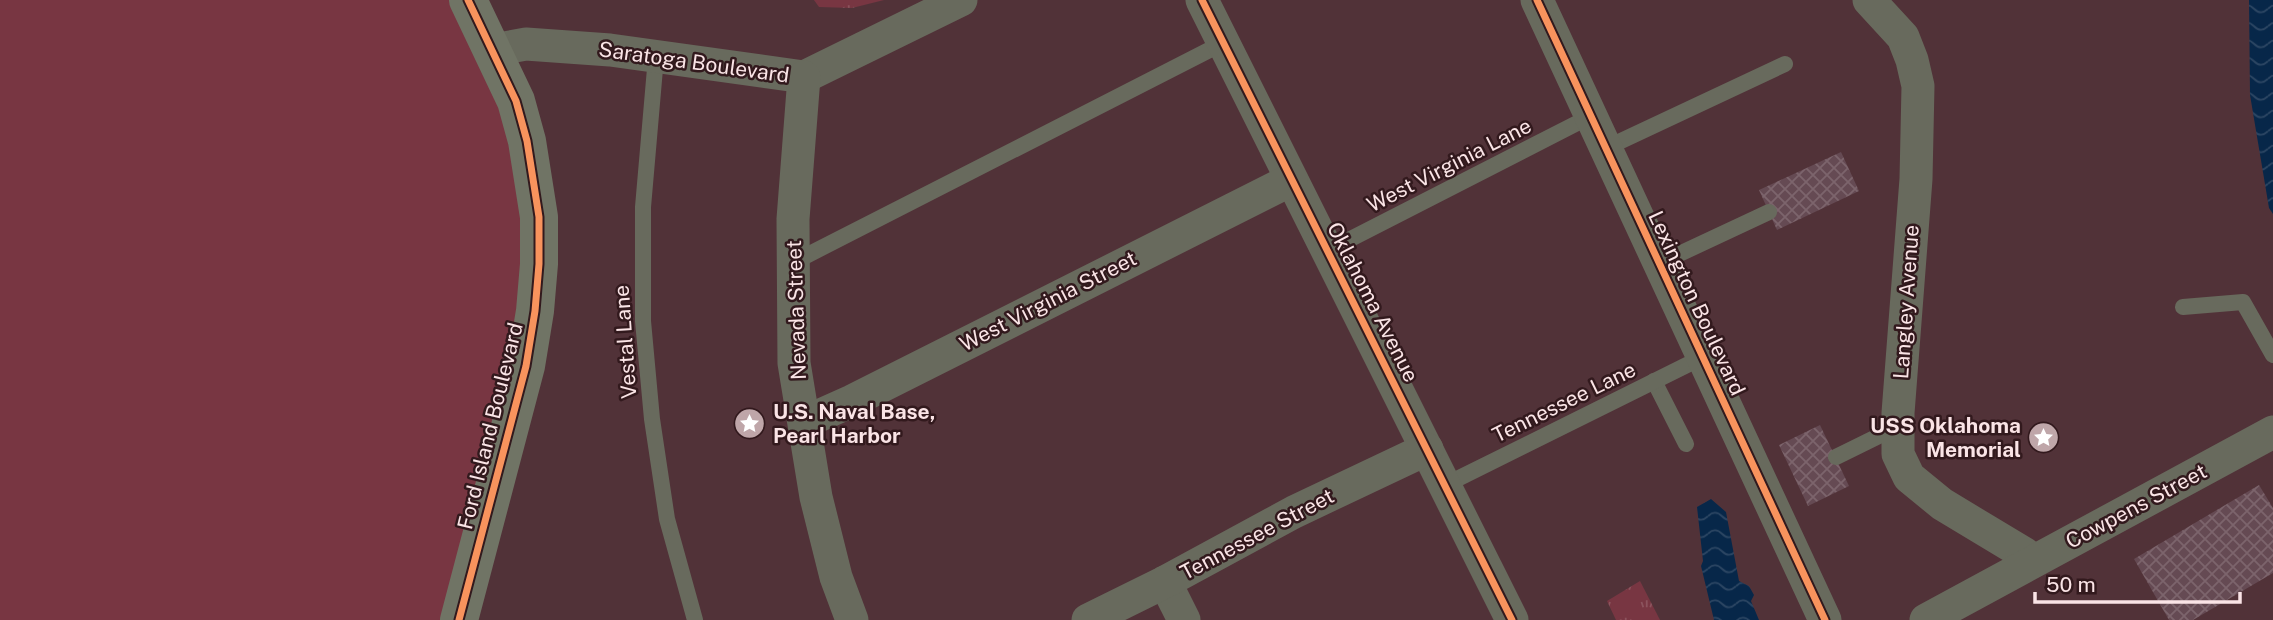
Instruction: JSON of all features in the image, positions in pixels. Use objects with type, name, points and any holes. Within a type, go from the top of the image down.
[{"type":"street","name":"Ford Island Boulevard","points":[[459,620],[526,366],[539,264],[539,217],[527,141],[516,101],[468,0]]},
{"type":"street","name":"Saratoga Boulevard","points":[[493,50],[526,44],[610,50],[804,77],[961,0]]},
{"type":"street","name":"Oklahoma Avenue","points":[[1202,0],[1512,620]]},
{"type":"street","name":"Lexington Boulevard","points":[[1537,0],[1825,620]]},
{"type":"street","name":"Langley Avenue","points":[[1869,0],[1902,37],[1912,60],[1918,86],[1916,179],[1898,454],[1909,477],[1942,504],[2025,554]]},
{"type":"street","name":"Nevada Street","points":[[804,77],[793,219],[794,363],[816,497],[836,577],[852,620]]},
{"type":"street","name":"West Virginia Street","points":[[805,422],[852,401],[1292,180]]},
{"type":"street","name":"Cowpens Street","points":[[1926,620],[2273,432]]},
{"type":"street","name":"Tennessee Street","points":[[1088,620],[1166,582],[1294,512],[1427,449]]},
{"type":"street","points":[[1166,582],[1184,620]]},
{"type":"lane","points":[[792,263],[1223,43]]},
{"type":"lane","name":"Vestal Lane","points":[[656,57],[643,207],[643,321],[652,419],[667,519],[695,620]]},
{"type":"lane","points":[[1606,148],[1785,64]]},
{"type":"lane","name":"West Virginia Lane","points":[[1327,251],[1591,116]]},
{"type":"lane","points":[[1660,263],[1769,212]]},
{"type":"lane","points":[[2183,307],[2243,302],[2273,355]]},
{"type":"lane","name":"Tennessee Lane","points":[[1444,485],[1703,357]]},
{"type":"lane","points":[[1654,381],[1686,444]]},
{"type":"lane","points":[[1836,457],[1898,427]]},
{"type":"green space","points":[[0,0],[468,0],[539,217],[459,620],[0,620]]},
{"type":"green space","points":[[814,0],[884,0],[852,8],[819,7]]},
{"type":"green space","points":[[1640,581],[1660,620],[1616,620],[1607,601]]},
{"type":"water","points":[[2249,0],[2273,0],[2273,214],[2269,208],[2250,95]]},
{"type":"water","points":[[1711,499],[1726,512],[1739,581],[1749,586],[1754,595],[1751,601],[1759,620],[1714,620],[1701,566],[1703,561],[1697,507]]},
{"type":"building","points":[[1841,152],[1859,191],[1777,230],[1759,190]]},
{"type":"building","points":[[1820,425],[1849,486],[1808,506],[1779,445]]},
{"type":"building","points":[[2259,485],[2273,508],[2273,573],[2193,620],[2169,620],[2134,559]]},
{"type":"cycle path","points":[[459,620],[526,366],[539,264],[539,217],[527,141],[516,101],[468,0]]},
{"type":"cycle path","points":[[1202,0],[1512,620]]},
{"type":"cycle path","points":[[1537,0],[1825,620]]},
{"type":"place","name":"U.S. Naval Base, Pearl Harbor","points":[[750,423]]},
{"type":"place","name":"USS Oklahoma Memorial","points":[[2044,437]]}]
